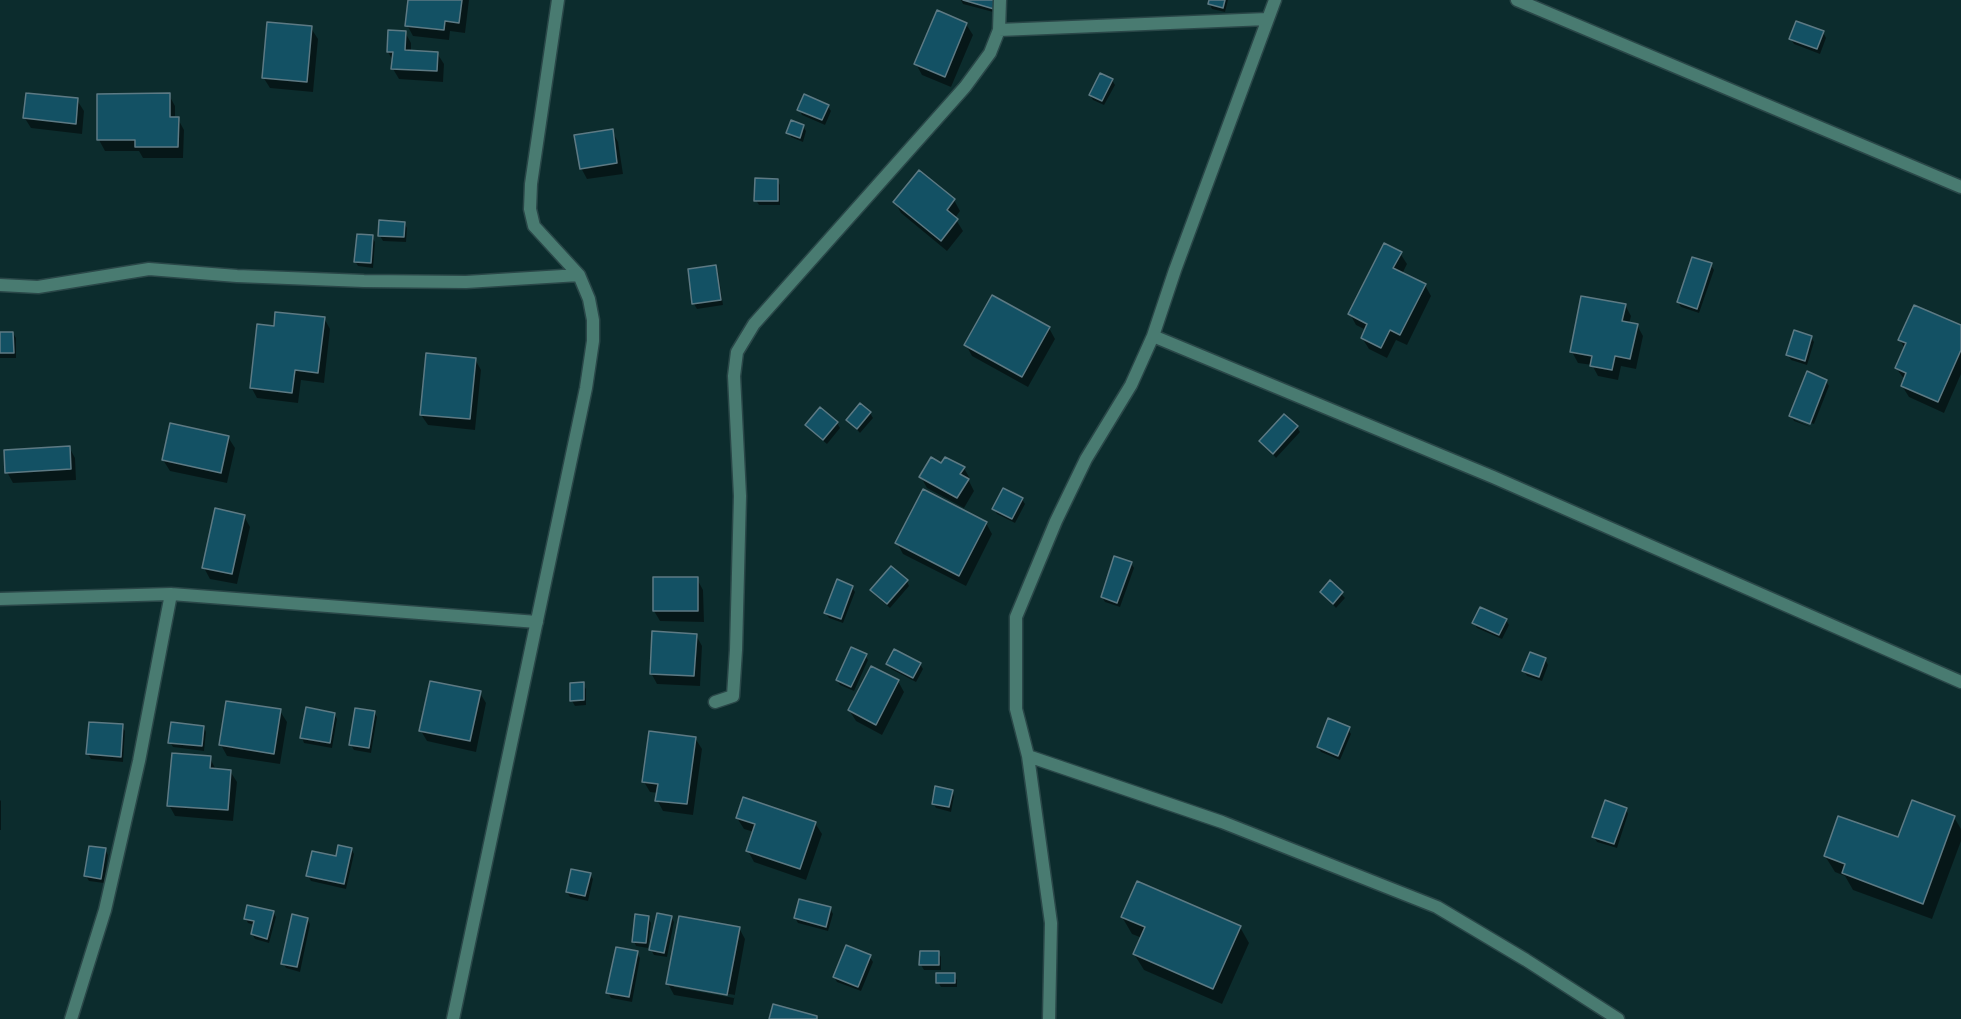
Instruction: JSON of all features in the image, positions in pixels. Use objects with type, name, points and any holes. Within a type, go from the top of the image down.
[{"type":"street","points":[[453,1019],[591,358],[593,320],[589,299],[579,275],[534,226],[530,209],[532,173],[558,0]]},
{"type":"street","points":[[716,702],[733,696],[736,650],[740,496],[734,376],[737,352],[754,324],[965,87],[990,52],[999,30],[1000,0]]},
{"type":"street","points":[[1049,1019],[1051,923],[1028,756],[1016,709],[1016,617],[1056,520],[1086,459],[1131,384],[1153,336],[1175,270],[1275,0]]},
{"type":"street","points":[[1517,0],[1961,187]]},
{"type":"street","points":[[999,30],[1267,19]]},
{"type":"street","points":[[0,285],[38,287],[149,269],[237,276],[364,281],[466,282],[579,275]]},
{"type":"street","points":[[1153,336],[1504,482],[1961,682]]},
{"type":"street","points":[[0,599],[171,594],[537,622]]},
{"type":"street","points":[[71,1019],[110,887],[139,761],[171,594]]},
{"type":"street","points":[[1028,756],[1222,822],[1437,908],[1526,960],[1618,1019]]},
{"type":"building","points":[[408,0],[462,0],[459,23],[445,21],[444,30],[405,26]]},
{"type":"building","points":[[963,0],[997,0],[994,9]]},
{"type":"building","points":[[1209,0],[1225,0],[1223,8],[1208,4]]},
{"type":"building","points":[[937,10],[967,23],[945,77],[914,64]]},
{"type":"building","points":[[1796,21],[1824,31],[1817,49],[1789,39]]},
{"type":"building","points":[[267,22],[312,26],[307,82],[262,78]]},
{"type":"building","points":[[388,30],[406,31],[405,50],[438,52],[437,71],[391,69],[393,52],[387,52]]},
{"type":"building","points":[[1100,73],[1113,79],[1102,101],[1089,95]]},
{"type":"building","points":[[26,93],[78,98],[76,124],[23,118]]},
{"type":"building","points":[[170,93],[170,117],[179,117],[178,147],[135,147],[135,140],[97,140],[97,94]]},
{"type":"building","points":[[804,94],[829,105],[822,120],[797,110]]},
{"type":"building","points":[[791,120],[804,125],[800,138],[786,133]]},
{"type":"building","points":[[613,129],[617,163],[580,169],[574,135]]},
{"type":"building","points":[[919,170],[955,199],[947,210],[958,219],[941,241],[893,202]]},
{"type":"building","points":[[755,178],[778,179],[778,201],[754,201]]},
{"type":"building","points":[[379,220],[405,222],[404,237],[378,236]]},
{"type":"building","points":[[357,234],[373,235],[371,263],[354,262]]},
{"type":"building","points":[[1384,243],[1402,252],[1393,268],[1426,284],[1400,335],[1390,330],[1381,348],[1361,338],[1367,324],[1348,314]]},
{"type":"building","points":[[1692,257],[1712,263],[1697,309],[1677,302]]},
{"type":"building","points":[[716,265],[721,300],[692,304],[688,269]]},
{"type":"building","points":[[992,295],[1050,327],[1022,377],[964,345]]},
{"type":"building","points":[[1581,296],[1626,304],[1622,321],[1638,324],[1630,359],[1615,356],[1612,370],[1590,366],[1592,356],[1570,352]]},
{"type":"building","points":[[1914,305],[1961,325],[1961,350],[1938,402],[1901,386],[1906,373],[1895,368],[1906,343],[1898,340]]},
{"type":"building","points":[[275,312],[325,317],[318,373],[295,370],[292,393],[250,388],[257,324],[274,326]]},
{"type":"building","points":[[1794,330],[1812,336],[1805,361],[1786,355]]},
{"type":"building","points":[[0,332],[13,332],[14,353],[0,353]]},
{"type":"building","points":[[426,353],[476,358],[470,419],[420,415]]},
{"type":"building","points":[[1807,371],[1827,380],[1810,424],[1789,416]]},
{"type":"building","points":[[860,403],[871,412],[857,429],[846,420]]},
{"type":"building","points":[[820,407],[838,422],[823,440],[805,425]]},
{"type":"building","points":[[1284,414],[1298,426],[1273,454],[1259,441]]},
{"type":"building","points":[[170,423],[229,436],[221,473],[162,460]]},
{"type":"building","points":[[70,446],[71,469],[5,473],[4,450]]},
{"type":"building","points":[[931,457],[941,463],[945,457],[965,467],[960,474],[969,479],[957,498],[919,477]]},
{"type":"building","points":[[1003,488],[1023,498],[1012,519],[992,509]]},
{"type":"building","points":[[923,489],[987,522],[959,576],[895,543]]},
{"type":"building","points":[[215,508],[245,515],[232,574],[202,568]]},
{"type":"building","points":[[1114,556],[1132,562],[1117,603],[1101,597]]},
{"type":"building","points":[[891,566],[908,580],[887,604],[870,590]]},
{"type":"building","points":[[653,577],[698,577],[698,611],[653,611]]},
{"type":"building","points":[[837,579],[853,586],[841,619],[824,613]]},
{"type":"building","points":[[1330,580],[1343,592],[1333,604],[1320,592]]},
{"type":"building","points":[[1480,607],[1507,619],[1499,635],[1472,623]]},
{"type":"building","points":[[652,631],[697,634],[694,676],[650,674]]},
{"type":"building","points":[[851,647],[867,654],[851,687],[836,680]]},
{"type":"building","points":[[894,649],[921,663],[913,678],[886,664]]},
{"type":"building","points":[[1530,652],[1546,658],[1539,677],[1522,671]]},
{"type":"building","points":[[871,666],[899,680],[876,725],[848,710]]},
{"type":"building","points":[[430,681],[481,691],[470,741],[419,731]]},
{"type":"building","points":[[584,682],[584,700],[570,701],[570,683]]},
{"type":"building","points":[[226,701],[281,709],[274,754],[219,745]]},
{"type":"building","points":[[306,707],[335,713],[330,743],[300,738]]},
{"type":"building","points":[[355,708],[375,711],[369,748],[349,745]]},
{"type":"building","points":[[1328,718],[1350,727],[1338,756],[1317,747]]},
{"type":"building","points":[[89,722],[123,724],[121,757],[86,754]]},
{"type":"building","points":[[171,722],[204,726],[202,746],[168,743]]},
{"type":"building","points":[[649,731],[696,737],[687,804],[655,801],[658,784],[642,782]]},
{"type":"building","points":[[172,753],[211,756],[210,768],[231,770],[228,810],[167,806]]},
{"type":"building","points":[[935,786],[953,790],[949,807],[932,804]]},
{"type":"building","points":[[743,797],[816,822],[800,869],[746,851],[755,824],[736,818]]},
{"type":"building","points":[[1605,800],[1627,808],[1614,844],[1592,837]]},
{"type":"building","points":[[1912,800],[1955,816],[1923,904],[1842,873],[1845,864],[1824,856],[1838,816],[1898,837]]},
{"type":"building","points":[[338,845],[352,848],[344,884],[306,876],[312,851],[336,856]]},
{"type":"building","points":[[89,846],[106,848],[101,879],[84,876]]},
{"type":"building","points":[[571,869],[591,873],[585,896],[566,892]]},
{"type":"building","points":[[1137,881],[1241,926],[1213,989],[1133,954],[1145,927],[1121,917]]},
{"type":"building","points":[[799,899],[831,907],[826,927],[794,918]]},
{"type":"building","points":[[247,905],[274,911],[267,939],[251,934],[254,921],[244,919]]},
{"type":"building","points":[[657,913],[672,916],[664,953],[649,950]]},
{"type":"building","points":[[292,914],[308,918],[297,967],[281,964]]},
{"type":"building","points":[[635,914],[649,916],[646,943],[632,942]]},
{"type":"building","points":[[679,916],[740,927],[727,995],[666,984]]},
{"type":"building","points":[[846,945],[871,955],[858,987],[833,977]]},
{"type":"building","points":[[616,947],[638,951],[629,997],[606,993]]},
{"type":"building","points":[[920,951],[939,951],[939,965],[919,965]]},
{"type":"building","points":[[936,973],[955,973],[955,983],[936,983]]},
{"type":"building","points":[[773,1004],[817,1016],[817,1019],[769,1019]]}]
